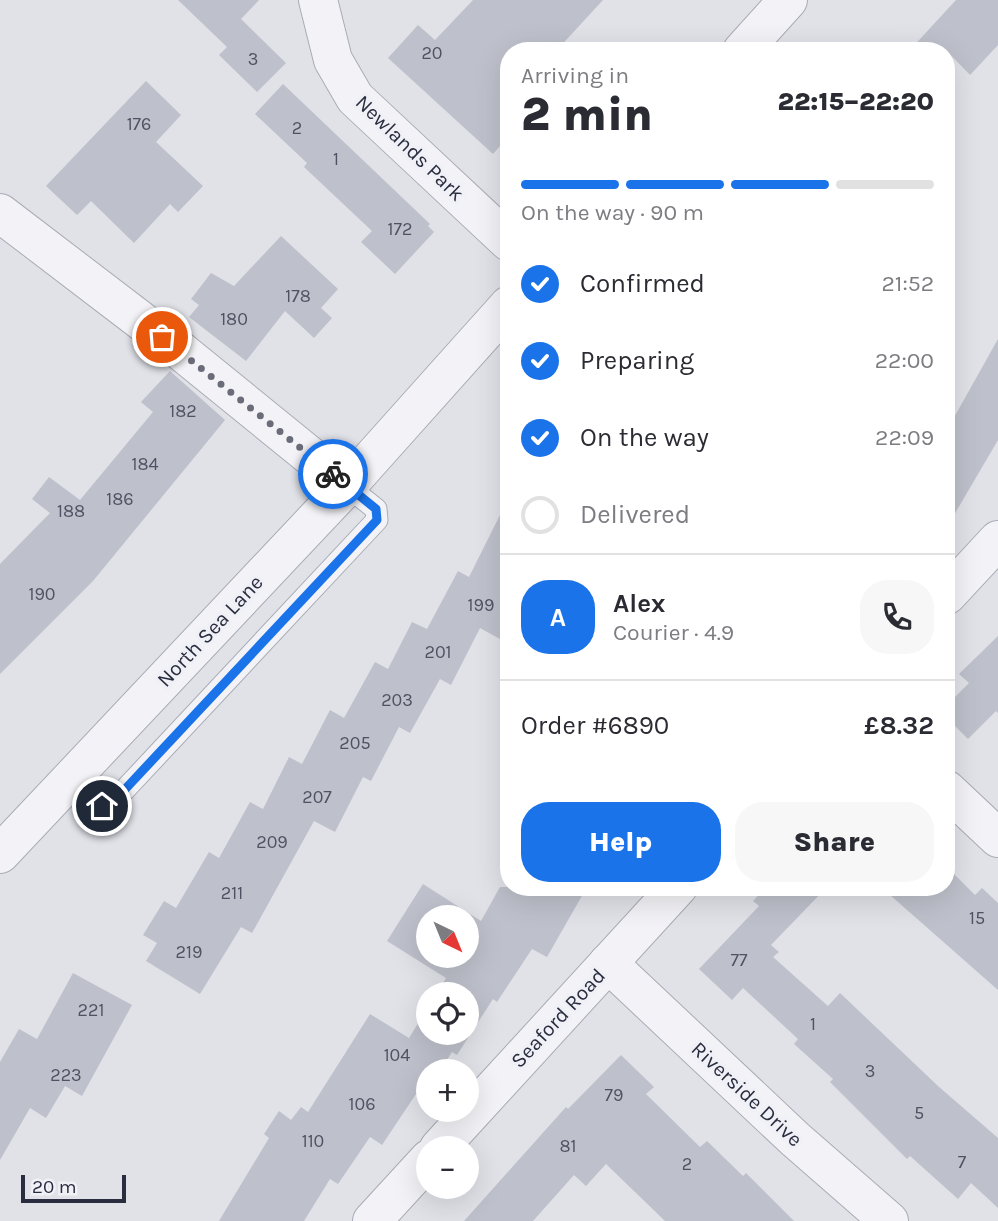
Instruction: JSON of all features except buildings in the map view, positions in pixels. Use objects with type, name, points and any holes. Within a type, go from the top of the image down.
[{"type":"street","name":"Newlands Park","points":[[318,0],[333,60],[355,98],[500,234]]},
{"type":"street","points":[[750,42],[788,0]]},
{"type":"street","points":[[0,213],[182,352],[347,486]]},
{"type":"street","name":"North Sea Lane","points":[[0,854],[347,486],[500,315]]},
{"type":"street","points":[[955,586],[998,540]]},
{"type":"street","points":[[955,798],[998,838]]},
{"type":"street","name":"Seaford Road","points":[[450,1136],[670,896]]},
{"type":"street","name":"Riverside Drive","points":[[608,963],[795,1139],[889,1221]]},
{"type":"street","points":[[372,1221],[416,1173]]},
{"type":"way so far","points":[[162,337],[333,474]]},
{"type":"route","points":[[102,806],[115,800],[377,520],[376,509],[333,474]]}]
